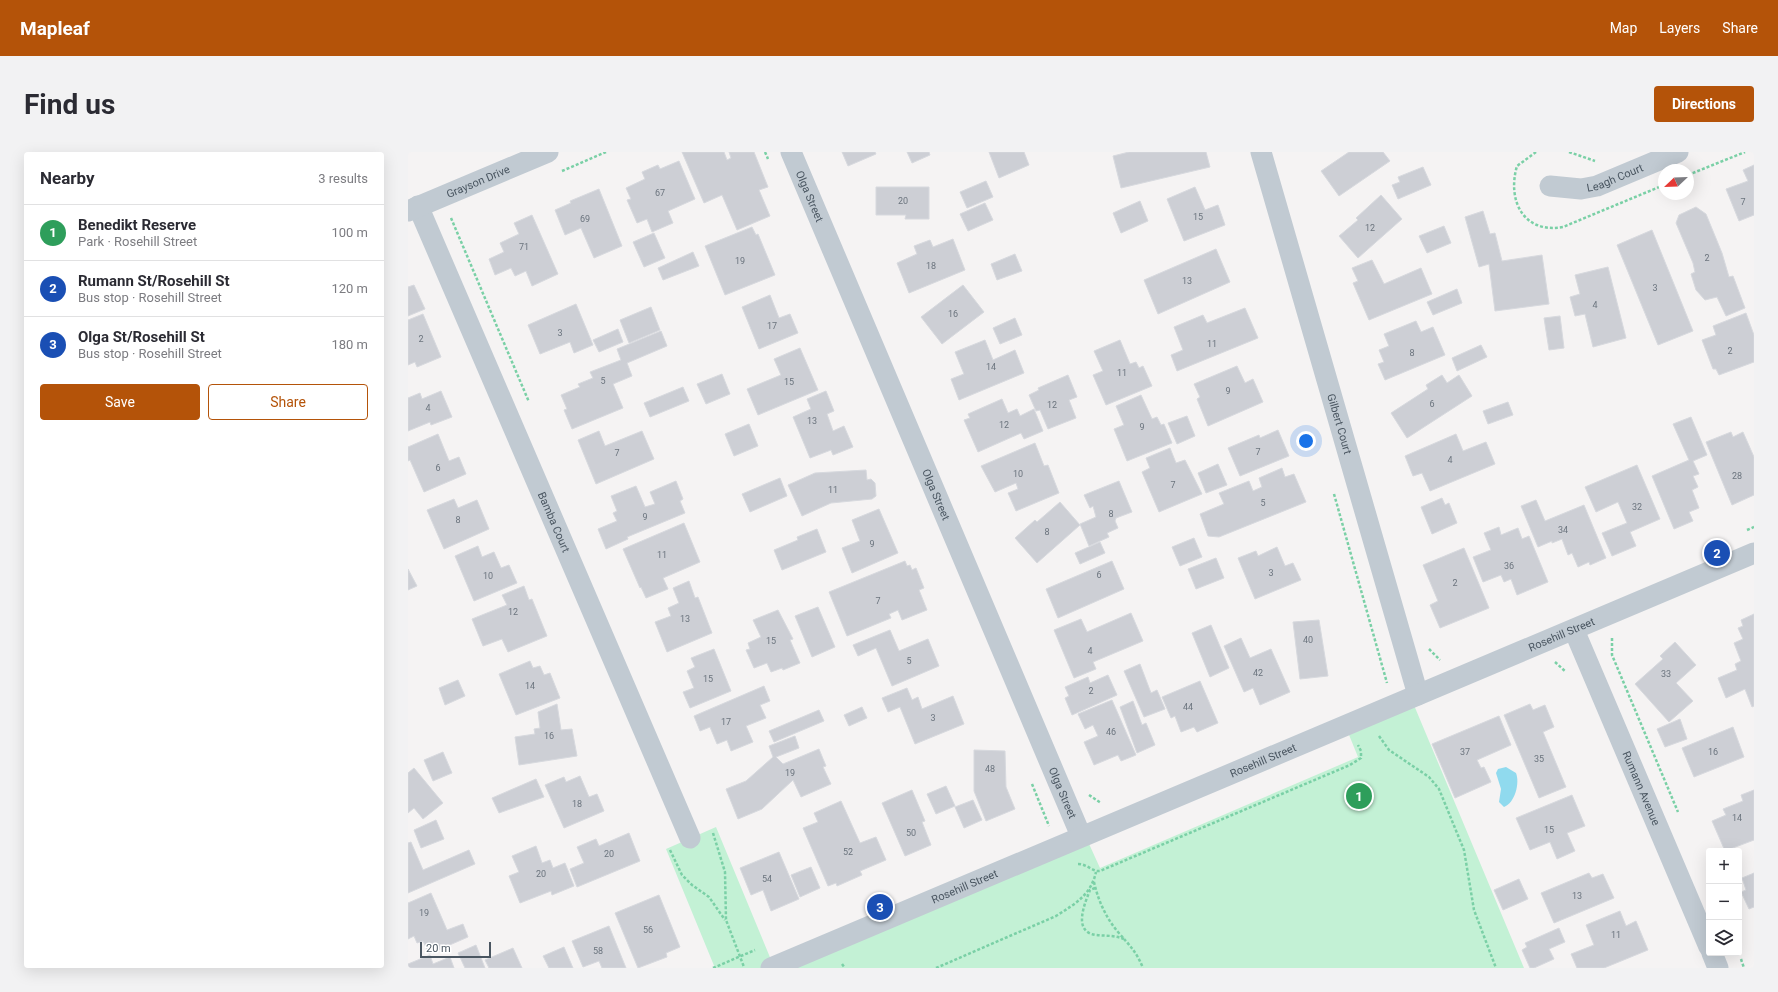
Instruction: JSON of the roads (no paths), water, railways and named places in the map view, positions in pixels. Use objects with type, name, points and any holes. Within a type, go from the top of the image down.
[{"type":"street","name":"Grayson Drive","points":[[413,209],[548,152]]},
{"type":"street","name":"Olga Street","points":[[791,152],[1081,836]]},
{"type":"street","name":"Gilbert Court","points":[[1261,152],[1418,695]]},
{"type":"street","name":"Leagh Court","points":[[1550,186],[1581,189],[1597,186],[1678,152]]},
{"type":"street","name":"Bamba Court","points":[[413,209],[690,838]]},
{"type":"street","name":"Rosehill Street","points":[[771,968],[1754,553]]},
{"type":"street","name":"Rumann Avenue","points":[[1574,630],[1706,940]]},
{"type":"street","points":[[1713,956],[1718,968]]},
{"type":"water","points":[[1506,767],[1516,773],[1517,787],[1514,797],[1508,805],[1504,807],[1499,802],[1501,789],[1496,773],[1498,769]]},
{"type":"place","name":"Rumann St/Rosehill St","points":[[1717,553]]},
{"type":"place","name":"Benedikt Reserve","points":[[1359,796]]},
{"type":"place","name":"Olga St/Rosehill St","points":[[880,907]]}]
